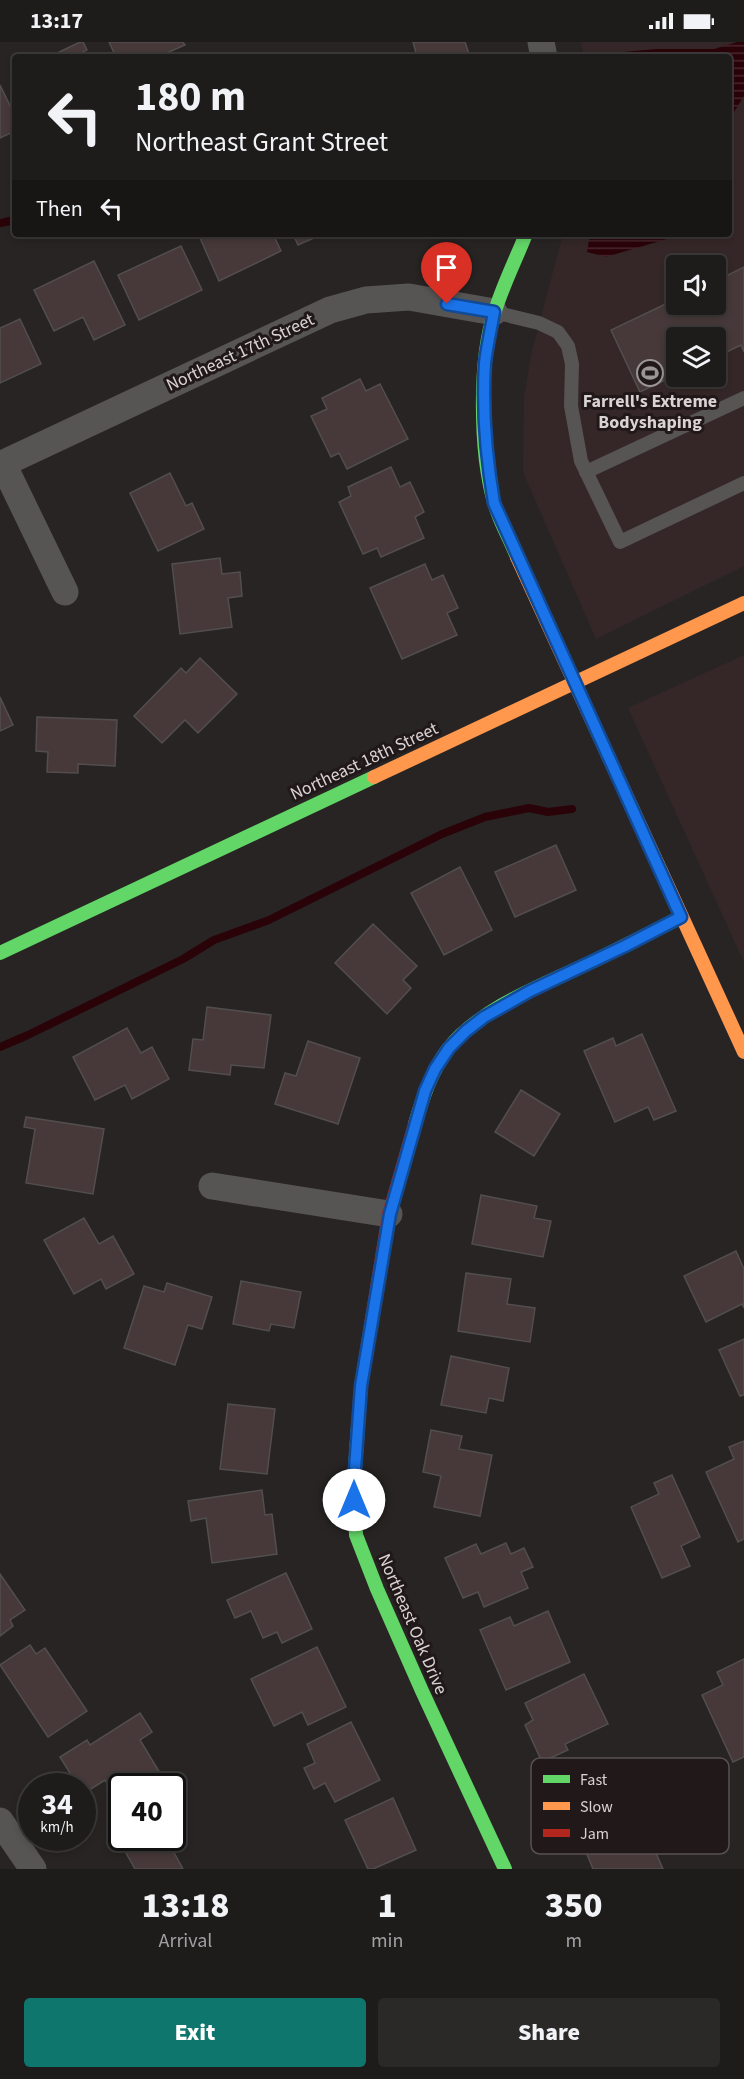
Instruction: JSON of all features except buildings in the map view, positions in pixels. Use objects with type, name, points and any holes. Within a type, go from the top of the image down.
[{"type":"street","points":[[525,237],[494,312],[485,361],[486,456],[494,503],[744,1052]]},
{"type":"street","name":"Northeast 17th Street","points":[[2,464],[330,310],[366,300],[409,297],[494,312]]},
{"type":"street","points":[[2,464],[65,592]]},
{"type":"street","name":"Northeast 18th Street","points":[[0,953],[744,603]]},
{"type":"street","name":"Northeast Oak Drive","points":[[505,1869],[422,1691],[377,1589],[356,1534],[354,1483],[361,1386],[390,1214],[425,1091],[435,1069],[449,1048],[484,1017],[530,991],[681,917]]},
{"type":"street","points":[[212,1186],[390,1214]]},
{"type":"street","points":[[0,1821],[33,1869]]},
{"type":"lane","points":[[494,312],[539,323],[558,332],[568,346],[572,364],[571,406],[581,461],[620,542],[744,483]]},
{"type":"lane","points":[[586,472],[744,398]]},
{"type":"shaded area","points":[[581,42],[744,42],[744,566],[596,639],[523,472],[524,398],[531,355],[562,237],[732,237],[732,54],[583,54]]},
{"type":"shaded area","points":[[744,42],[744,96],[732,115],[732,54],[621,54],[656,49],[714,49]]},
{"type":"shaded area","points":[[590,237],[674,237],[606,257],[587,252]]},
{"type":"shaded area","points":[[744,655],[744,962],[628,708]]},
{"type":"waterway","points":[[0,223],[12,221]]},
{"type":"waterway","points":[[0,1047],[183,959],[214,940],[269,920],[442,834],[485,817],[529,808],[548,812],[572,809]]},
{"type":"traffic: fast","points":[[517,557],[496,509],[489,481],[483,406],[486,354],[490,331],[495,311],[525,237]]},
{"type":"traffic: fast","points":[[0,953],[374,777]]},
{"type":"traffic: fast","points":[[415,1124],[428,1085],[442,1058],[461,1035],[476,1022],[512,999],[611,953],[681,917]]},
{"type":"traffic: fast","points":[[358,1426],[354,1483],[356,1535],[422,1691],[505,1869]]},
{"type":"traffic: slow","points":[[517,557],[744,1052]]},
{"type":"traffic: slow","points":[[374,777],[744,603]]},
{"type":"traffic: jam","points":[[358,1426],[361,1386],[389,1214],[415,1124]]},
{"type":"place","name":"Farrell's Extreme Bodyshaping","points":[[650,373]]},
{"type":"route","points":[[354,1500],[361,1386],[390,1214],[425,1091],[435,1069],[449,1048],[484,1017],[530,991],[681,917],[494,503],[486,456],[484,410],[485,361],[494,312],[447,304]]}]
